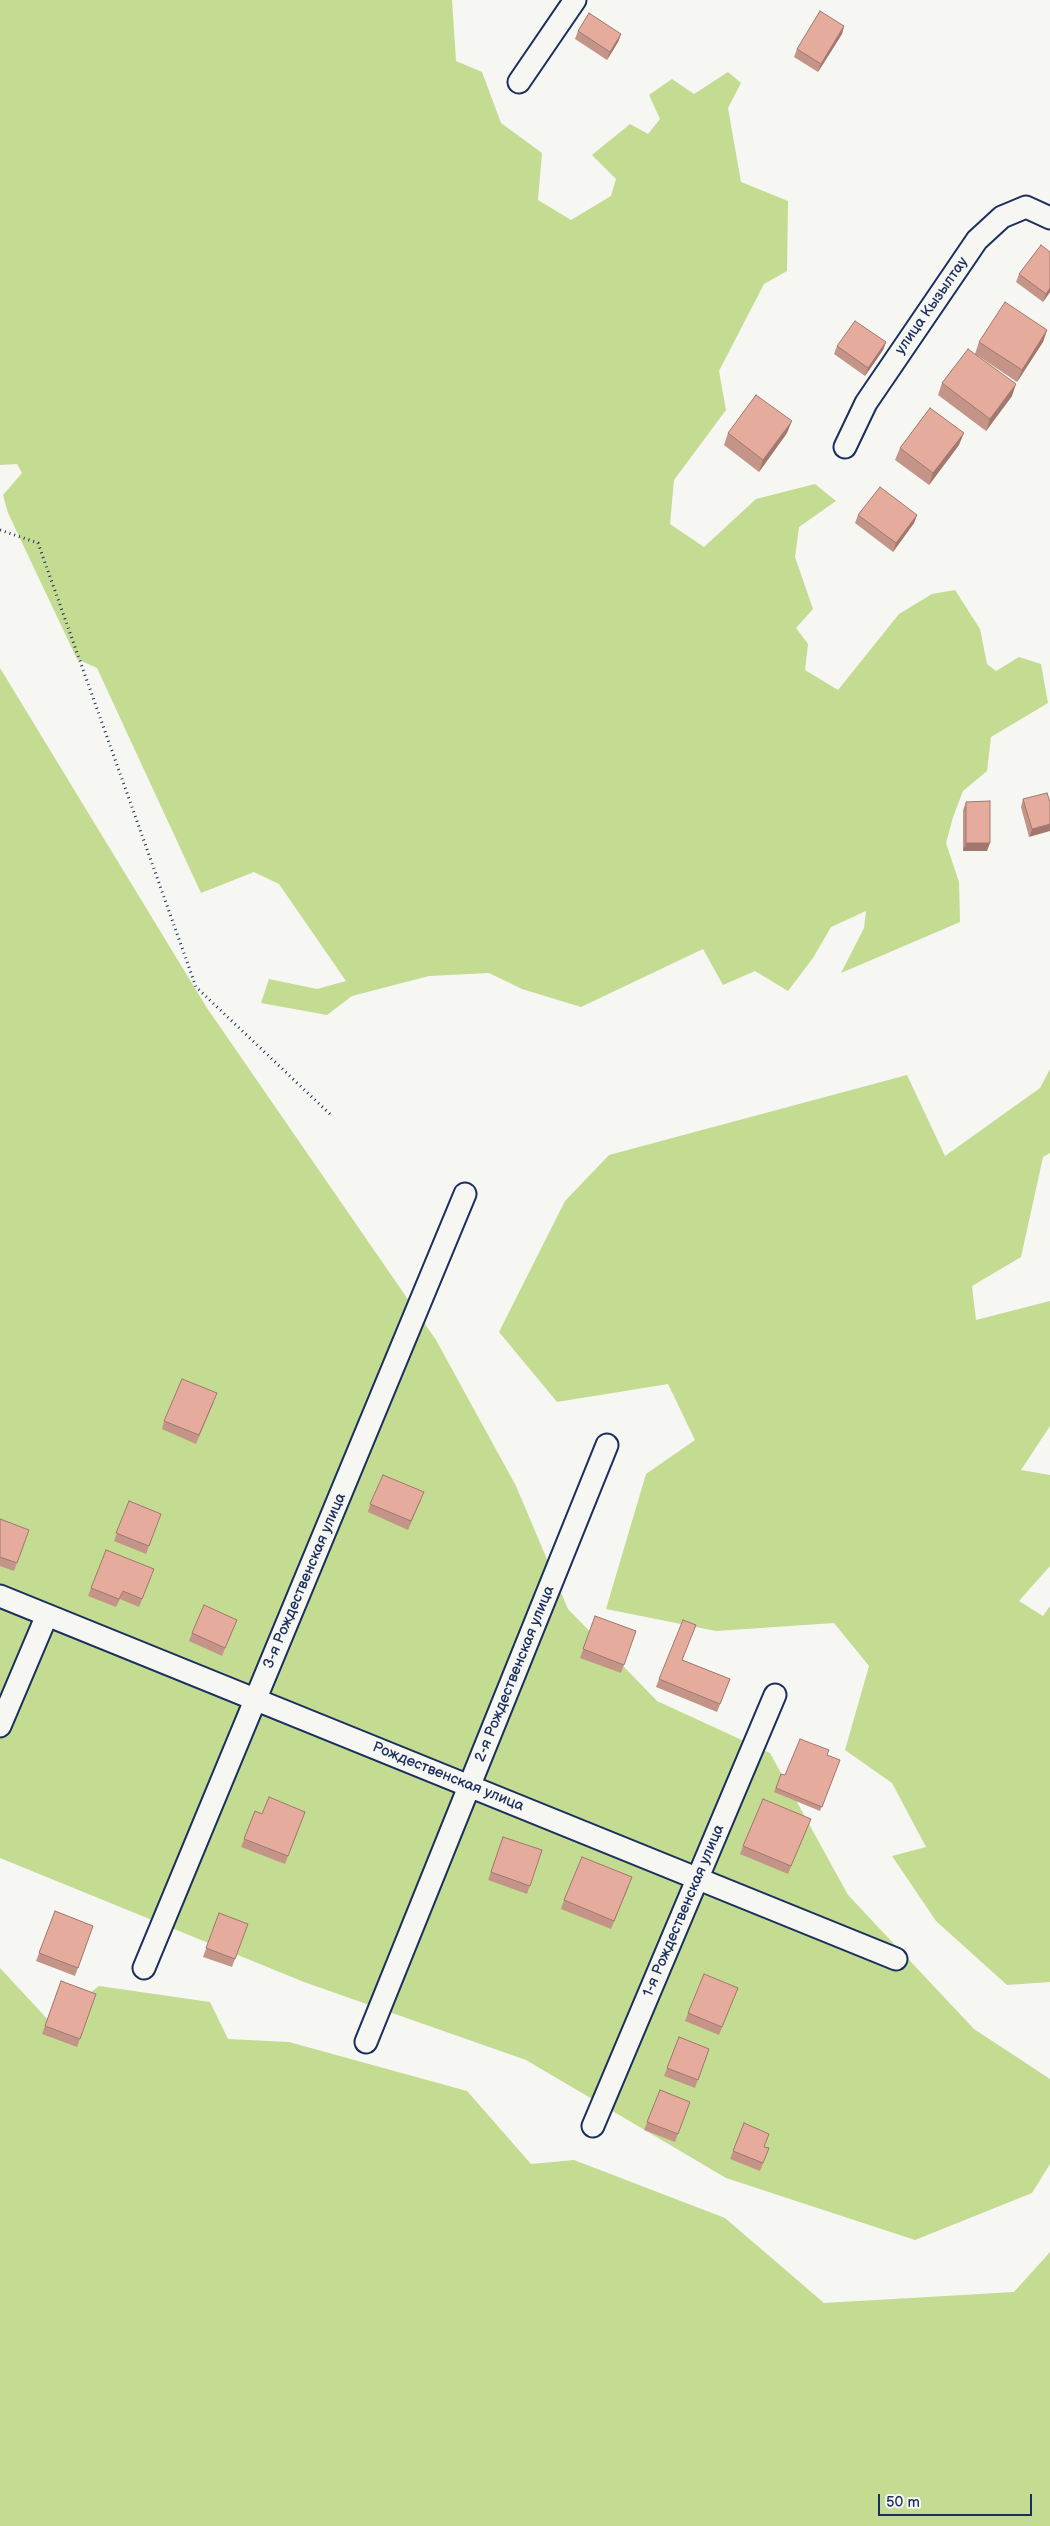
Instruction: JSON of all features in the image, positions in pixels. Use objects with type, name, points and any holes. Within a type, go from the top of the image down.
[{"type":"street","points":[[519,82],[575,0]]},
{"type":"street","name":"улица Кызылтау","points":[[845,447],[866,403],[978,240],[1002,217],[1026,207],[1050,218]]},
{"type":"street","name":"3-я Рождественская улица","points":[[144,1968],[466,1194]]},
{"type":"street","name":"2-я Рождественская улица","points":[[366,2042],[607,1445]]},
{"type":"street","name":"Рождественская улица","points":[[0,1596],[896,1959]]},
{"type":"street","points":[[0,1726],[47,1615]]},
{"type":"street","name":"1-я Рождественская улица","points":[[592,2126],[775,1695]]},
{"type":"path","points":[[0,530],[38,542],[196,987],[332,1116]]},
{"type":"green space","points":[[0,0],[452,0],[456,61],[482,72],[501,123],[542,153],[538,200],[571,220],[611,196],[616,179],[592,155],[630,124],[648,134],[660,119],[649,95],[672,79],[694,94],[728,72],[741,83],[728,108],[741,182],[788,201],[787,271],[764,284],[719,371],[726,410],[674,480],[670,524],[704,547],[756,499],[815,484],[836,501],[799,527],[795,557],[813,609],[796,628],[808,644],[805,670],[838,690],[899,614],[932,594],[955,590],[980,629],[987,664],[996,671],[1019,657],[1041,664],[1048,703],[991,737],[987,771],[963,791],[953,817],[946,843],[959,882],[960,922],[841,973],[864,928],[866,911],[831,927],[813,958],[788,991],[755,971],[723,985],[703,949],[581,1007],[522,989],[489,973],[429,976],[352,996],[327,1015],[261,1003],[269,979],[317,989],[346,981],[279,884],[254,872],[201,893],[97,668],[77,659],[8,513],[3,495],[22,473],[17,464],[0,465]]},
{"type":"green space","points":[[0,668],[207,1008],[436,1340],[516,1486],[568,1609],[657,1701],[770,1753],[848,1895],[974,2029],[1050,2079],[1050,2164],[1032,2193],[915,2240],[726,2178],[526,2060],[304,1982],[0,1858]]},
{"type":"green space","points":[[1050,1069],[1050,1153],[1043,1157],[1021,1257],[972,1286],[976,1320],[1050,1301],[1050,1426],[1021,1470],[1050,1475],[1050,1566],[1019,1601],[1043,1616],[1050,1606],[1050,1982],[1007,1985],[936,1921],[892,1856],[926,1847],[892,1783],[845,1750],[869,1666],[834,1623],[716,1631],[606,1609],[646,1474],[695,1440],[668,1384],[557,1402],[499,1332],[565,1201],[609,1155],[907,1075],[945,1156],[1040,1088]]},
{"type":"green space","points":[[0,1968],[51,2023],[99,1986],[210,2002],[228,2039],[289,2042],[467,2091],[531,2164],[574,2160],[725,2218],[824,2303],[1014,2292],[1050,2252],[1050,2526],[0,2526]]},
{"type":"building","points":[[820,11],[844,26],[821,64],[797,49]]},
{"type":"building","points":[[589,13],[621,34],[610,52],[578,31]]},
{"type":"building","points":[[1041,245],[1050,252],[1050,288],[1046,294],[1019,274]]},
{"type":"building","points":[[1005,302],[1047,330],[1022,370],[979,342]]},
{"type":"building","points":[[855,321],[886,342],[868,368],[837,346]]},
{"type":"building","points":[[968,349],[1016,384],[990,419],[942,383]]},
{"type":"building","points":[[756,395],[792,421],[763,460],[728,433]]},
{"type":"building","points":[[930,408],[964,433],[933,473],[900,448]]},
{"type":"building","points":[[880,487],[917,515],[896,543],[858,515]]},
{"type":"building","points":[[1047,793],[1050,802],[1050,824],[1032,829],[1023,799]]},
{"type":"building","points":[[990,801],[990,843],[966,843],[966,802]]},
{"type":"building","points":[[182,1379],[217,1393],[199,1435],[164,1421]]},
{"type":"building","points":[[383,1475],[424,1492],[411,1521],[370,1504]]},
{"type":"building","points":[[129,1501],[161,1514],[149,1546],[116,1533]]},
{"type":"building","points":[[0,1519],[29,1530],[17,1563],[0,1557]]},
{"type":"building","points":[[106,1550],[154,1569],[142,1599],[123,1591],[119,1599],[91,1588]]},
{"type":"building","points":[[204,1605],[237,1620],[225,1648],[192,1633]]},
{"type":"building","points":[[595,1616],[636,1631],[624,1665],[583,1649]]},
{"type":"building","points":[[683,1620],[696,1625],[682,1660],[730,1679],[720,1704],[659,1679]]},
{"type":"building","points":[[800,1739],[829,1750],[827,1755],[840,1760],[822,1807],[776,1788],[781,1774],[785,1775]]},
{"type":"building","points":[[269,1797],[305,1812],[288,1856],[244,1839],[255,1811],[262,1814]]},
{"type":"building","points":[[763,1799],[811,1819],[791,1866],[743,1846]]},
{"type":"building","points":[[503,1837],[542,1850],[530,1886],[491,1872]]},
{"type":"building","points":[[582,1857],[632,1877],[614,1921],[564,1900]]},
{"type":"building","points":[[55,1911],[93,1926],[78,1968],[39,1953]]},
{"type":"building","points":[[219,1913],[248,1924],[235,1959],[206,1948]]},
{"type":"building","points":[[704,1974],[738,1988],[722,2027],[688,2013]]},
{"type":"building","points":[[61,1981],[96,1994],[80,2039],[45,2026]]},
{"type":"building","points":[[679,2037],[709,2049],[698,2080],[667,2068]]},
{"type":"building","points":[[660,2090],[690,2102],[678,2134],[647,2122]]},
{"type":"building","points":[[744,2123],[769,2134],[764,2147],[769,2148],[763,2163],[733,2151]]}]
